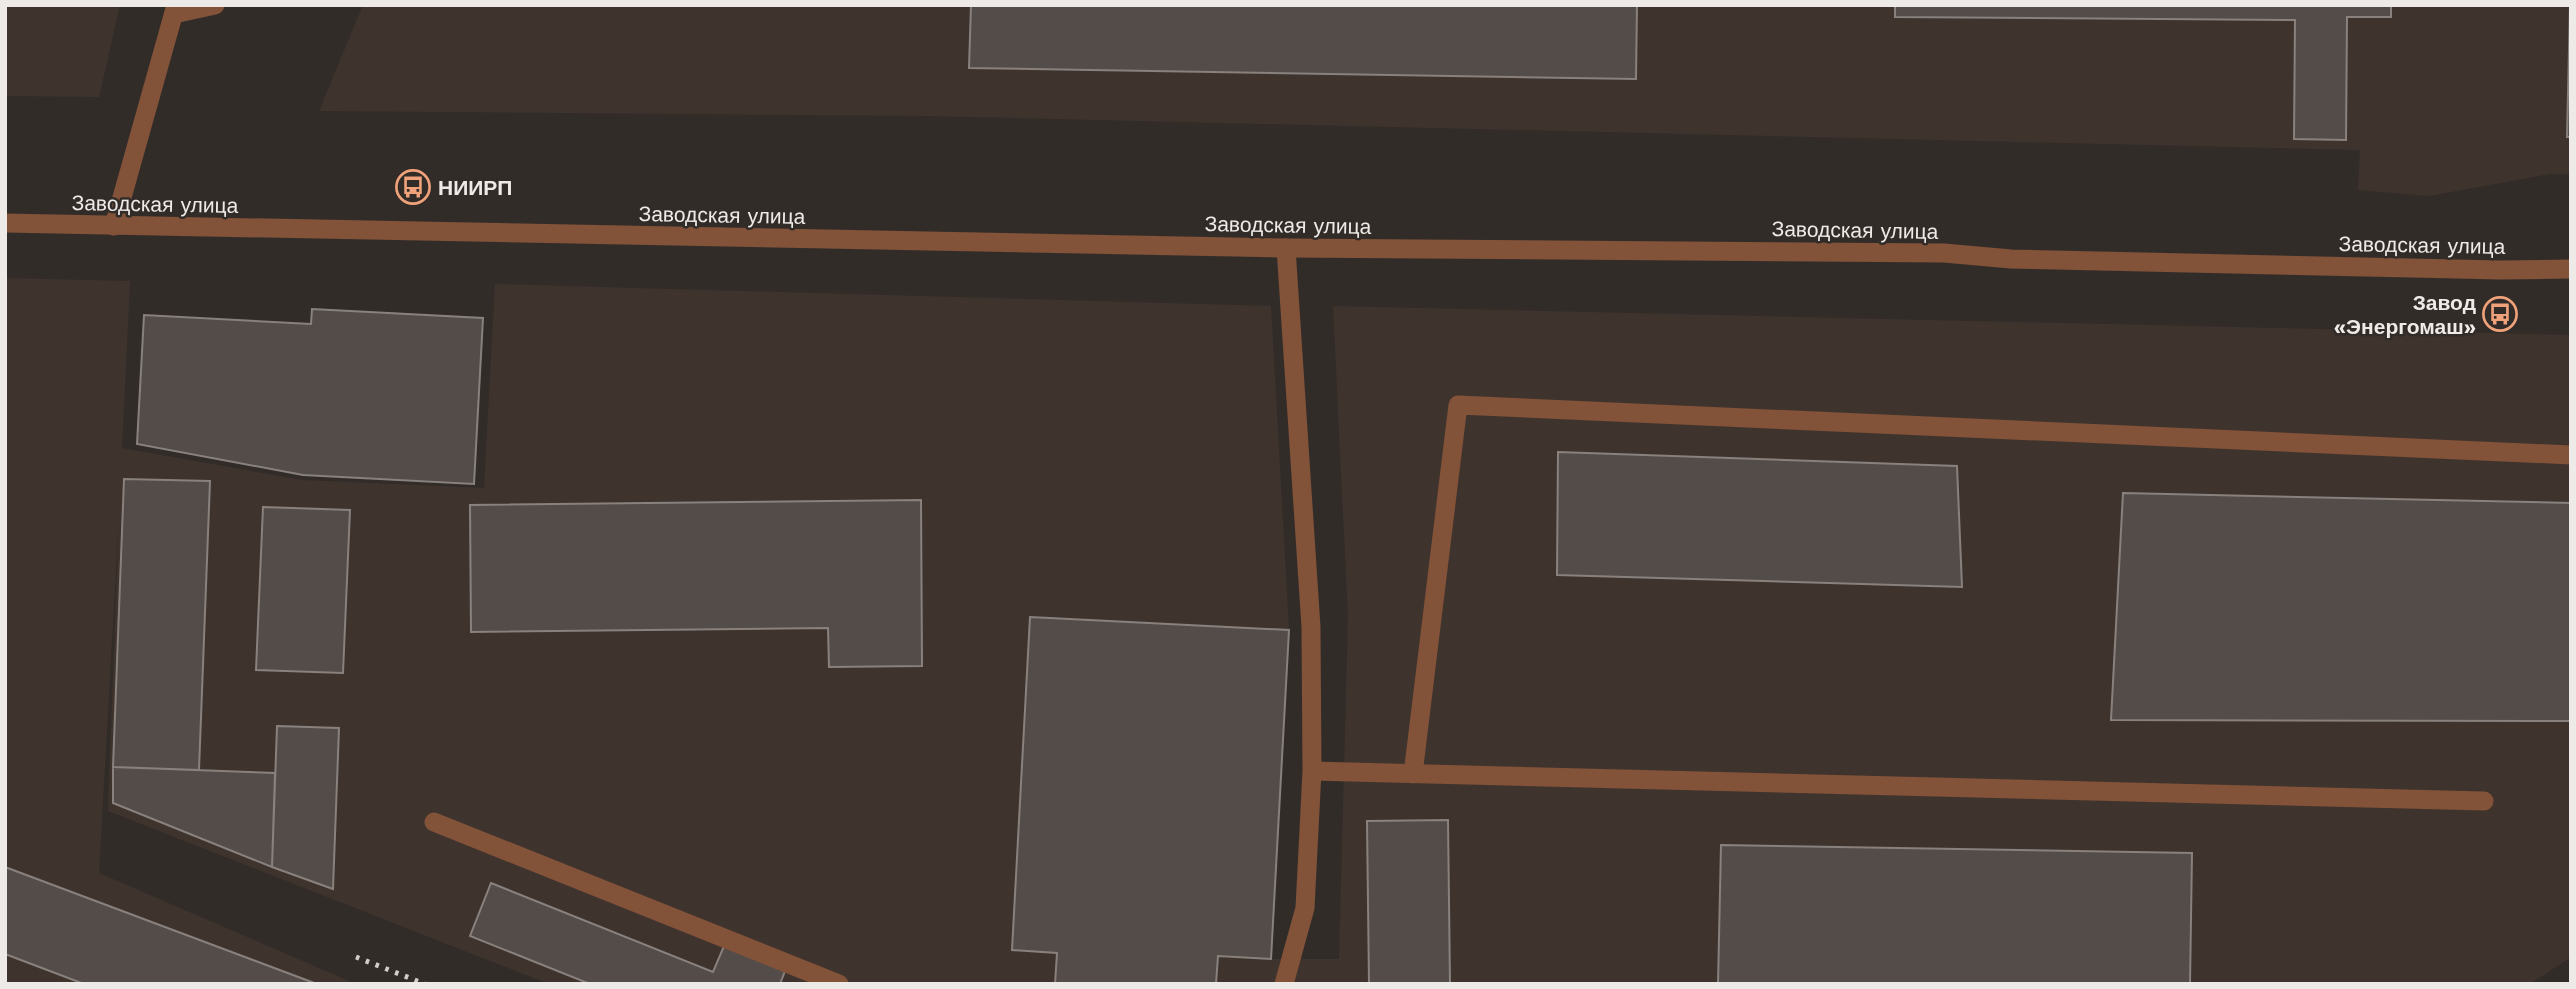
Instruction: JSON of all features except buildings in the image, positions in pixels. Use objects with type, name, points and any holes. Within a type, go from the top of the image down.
[{"type":"street","points":[[114,226],[175,10],[215,5]]},
{"type":"street","name":"Заводская улица","points":[[5,223],[1286,248],[1944,253],[2038,260],[2487,270],[2571,269]]},
{"type":"street","points":[[1284,984],[1306,908],[1311,771],[1311,627],[1286,248]]},
{"type":"street","points":[[1413,774],[1458,405],[2571,455]]},
{"type":"street","points":[[1311,771],[2484,801]]},
{"type":"street","points":[[434,822],[839,984]]},
{"type":"shaded area","points":[[5,5],[120,5],[99,97],[5,96]]},
{"type":"shaded area","points":[[363,5],[2571,5],[2571,174],[2550,174],[2429,196],[2358,190],[2360,150],[930,116],[319,111]]},
{"type":"shaded area","points":[[5,278],[130,281],[122,448],[302,480],[484,488],[495,284],[1271,306],[1289,630],[1272,959],[1339,959],[1348,617],[1333,306],[2571,335],[2571,957],[2530,984],[549,984],[108,811],[119,517],[99,873],[356,984],[5,984]]},
{"type":"railway","points":[[356,957],[425,984]]},
{"type":"place","name":"НИИРП","points":[[413,187]]},
{"type":"place","name":"Завод «Энергомаш»","points":[[2500,314]]}]
